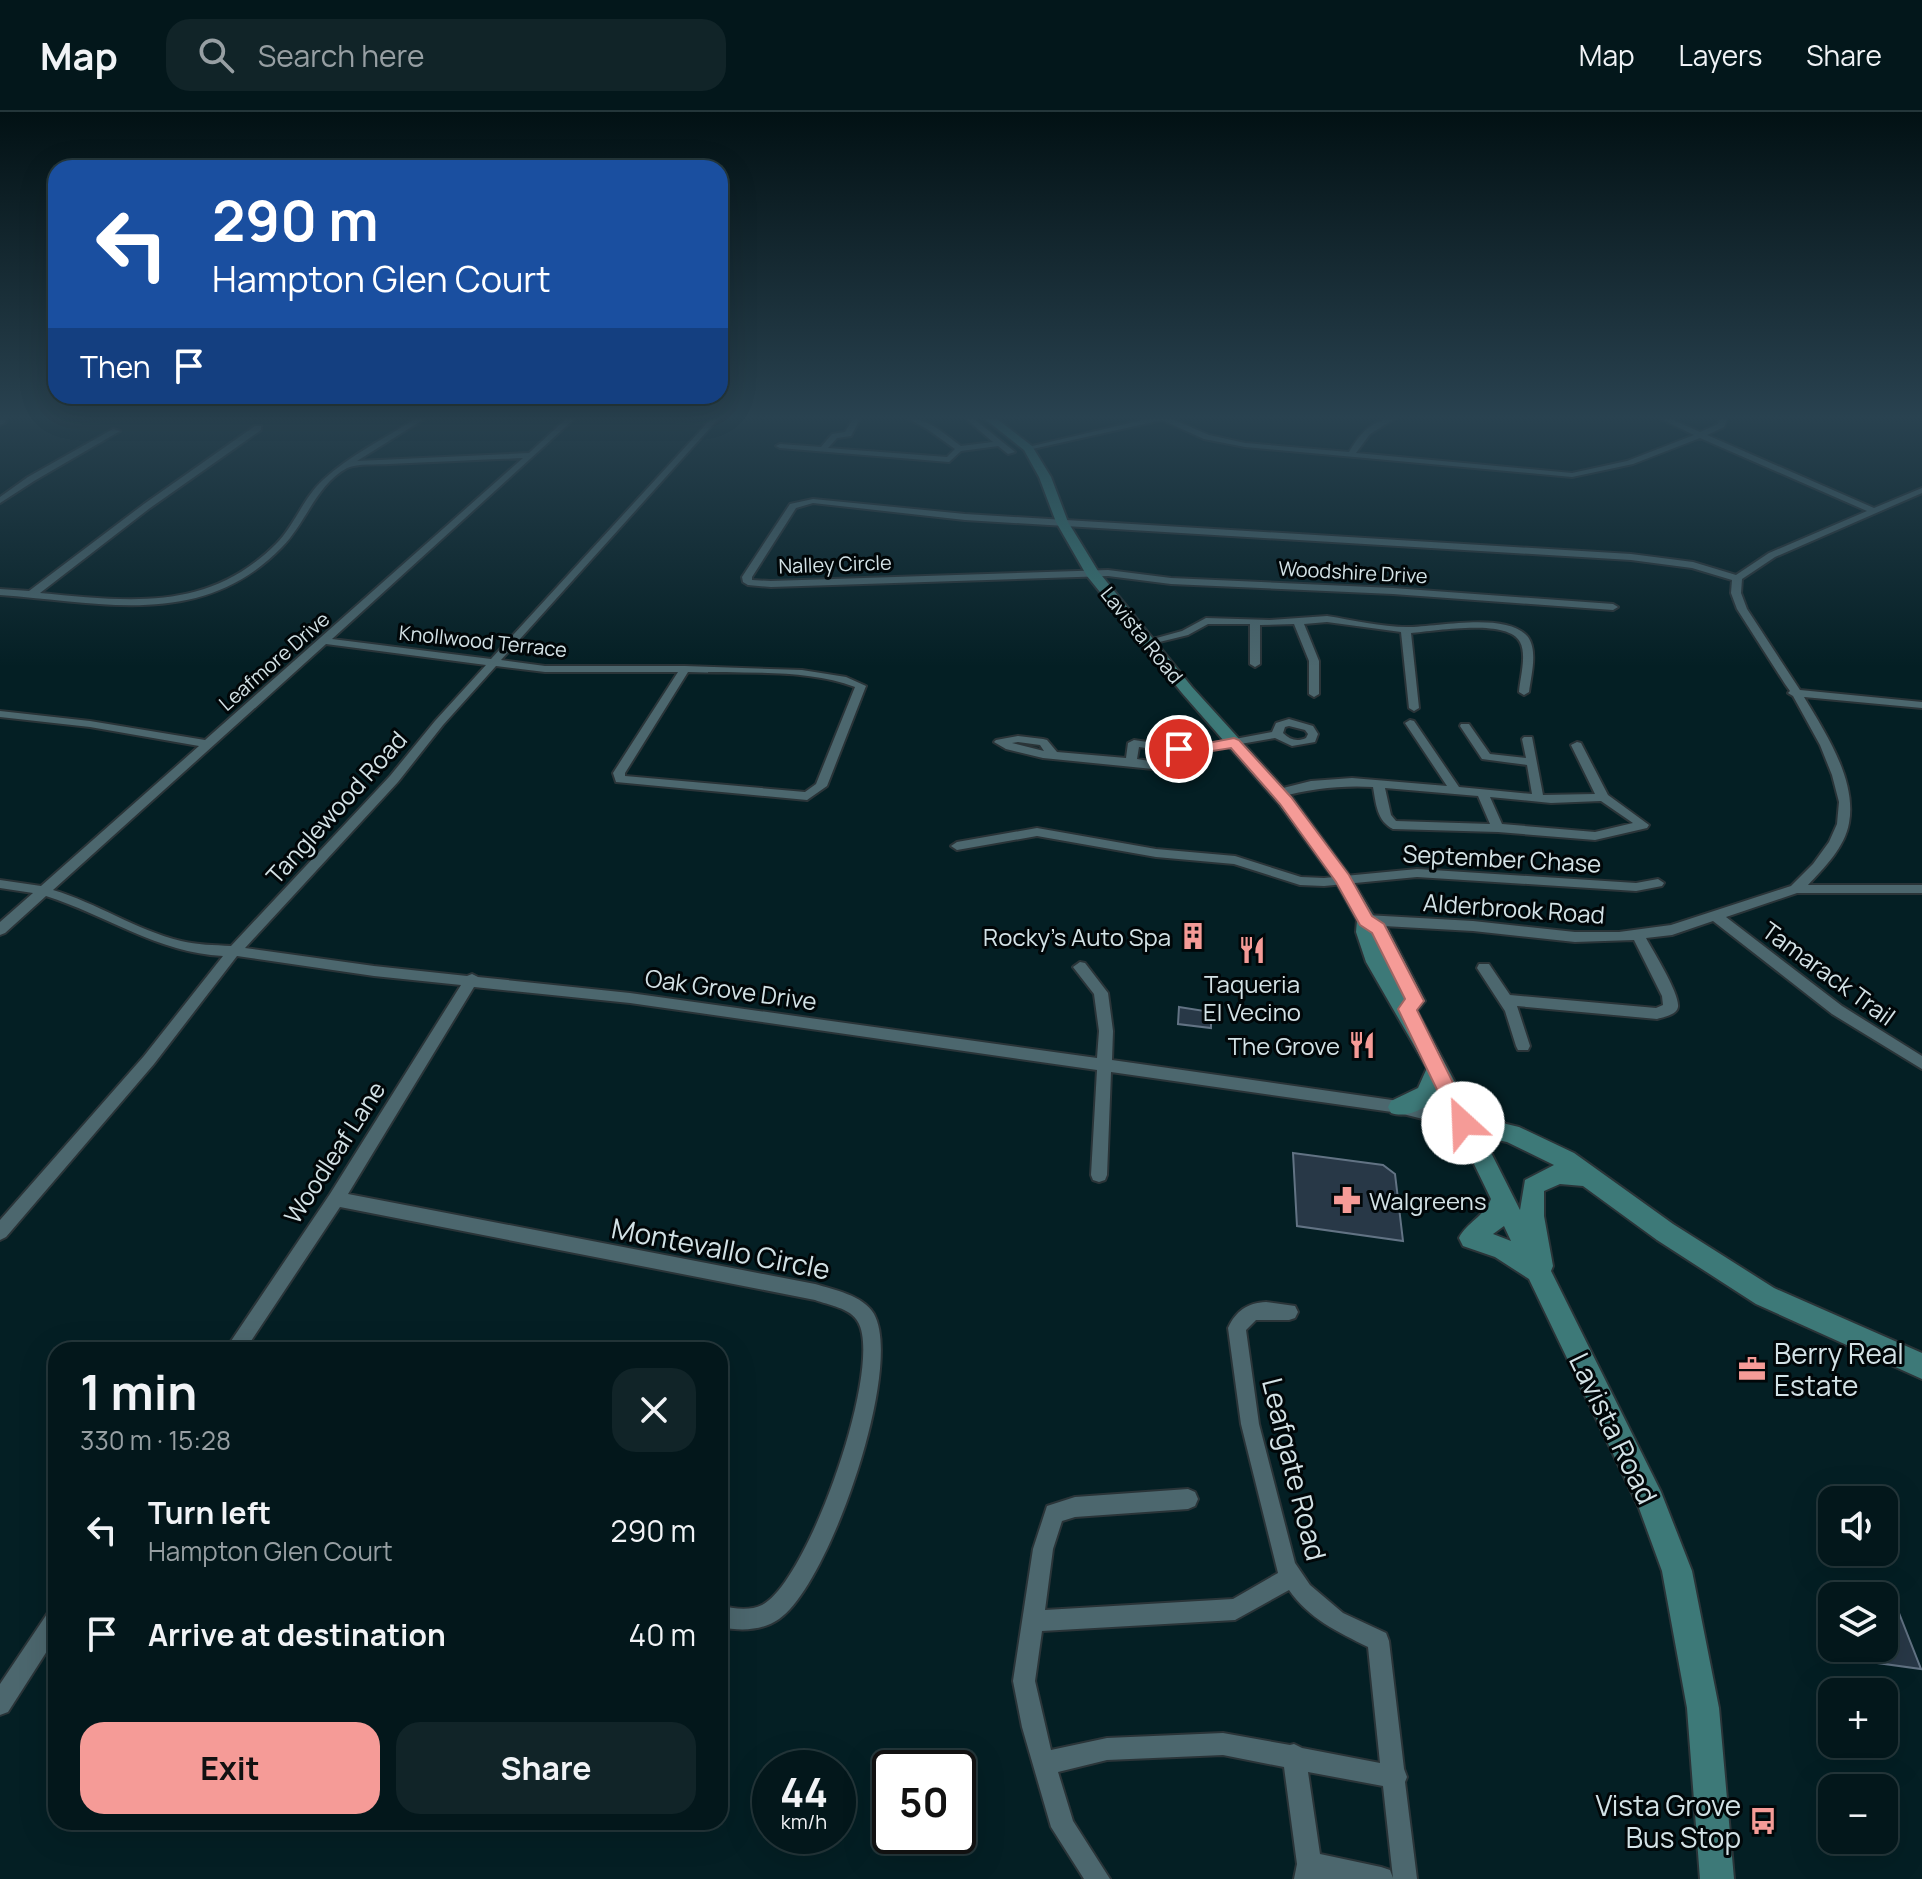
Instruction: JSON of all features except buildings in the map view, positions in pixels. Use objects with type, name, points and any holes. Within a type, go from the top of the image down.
[{"type":"main road","name":"Lavista Road","points":[[1054,501],[1062,522],[1092,573],[1147,642],[1279,793],[1343,879],[1366,920],[1364,930],[1376,959],[1398,1002],[1407,1009],[1437,1068],[1651,1502],[1677,1571],[1703,1708],[1717,1879]]},
{"type":"main road","points":[[1399,1107],[1421,1101],[1431,1092],[1437,1068]]},
{"type":"main road","points":[[1463,1123],[1511,1134],[1566,1160],[1665,1232],[1765,1296],[1922,1366]]},
{"type":"main road","points":[[1541,1280],[1532,1216],[1533,1187],[1541,1179],[1555,1174],[1592,1177]]},
{"type":"main road","points":[[1502,1201],[1496,1218],[1471,1238],[1502,1248],[1541,1280]]},
{"type":"street","points":[[32,594],[153,501]]},
{"type":"street","points":[[0,592],[139,602],[186,599],[221,587],[274,551],[290,534],[308,501]]},
{"type":"street","name":"Leafmore Drive","points":[[0,930],[480,501]]},
{"type":"street","name":"Tanglewood Road","points":[[0,1232],[149,1060],[234,951],[394,779],[495,661],[640,501]]},
{"type":"street","points":[[1855,501],[1875,511]]},
{"type":"street","points":[[1873,501],[1886,506]]},
{"type":"street","points":[[1062,522],[1653,558],[1737,578],[1772,555],[1896,501]]},
{"type":"street","name":"Nalley Circle","points":[[1062,522],[802,502],[793,506],[747,577],[748,582],[1092,573]]},
{"type":"street","name":"Woodshire Drive","points":[[1092,573],[1171,581],[1393,591],[1613,607]]},
{"type":"street","points":[[1737,578],[1736,593],[1742,609],[1831,752],[1843,794],[1844,822],[1821,865],[1796,889]]},
{"type":"street","points":[[1147,642],[1185,633],[1206,621],[1327,619],[1406,630],[1485,624],[1516,632],[1525,640],[1528,654],[1524,692]]},
{"type":"street","points":[[1255,621],[1255,664]]},
{"type":"street","points":[[1298,621],[1314,661],[1314,694]]},
{"type":"street","points":[[1406,630],[1414,708]]},
{"type":"street","name":"Knollwood Terrace","points":[[326,641],[545,669],[685,669],[850,680],[861,686],[821,786],[807,796],[620,779],[619,773],[685,669]]},
{"type":"street","points":[[1793,693],[1922,705]]},
{"type":"street","points":[[0,714],[207,744]]},
{"type":"street","points":[[1410,723],[1455,790]]},
{"type":"street","points":[[1465,726],[1486,757],[1532,762]]},
{"type":"street","points":[[1131,762],[1134,743],[1187,751],[1234,743],[1278,729]]},
{"type":"street","points":[[1528,739],[1538,797]]},
{"type":"street","name":"September Chase","points":[[1378,784],[1385,816],[1393,825],[1498,828],[1595,836],[1643,825],[1603,797],[1577,745]]},
{"type":"street","points":[[1052,753],[1173,768],[1179,749]]},
{"type":"street","points":[[1279,793],[1311,785],[1378,784],[1538,797],[1603,797]]},
{"type":"street","name":"September Chase","points":[[1482,792],[1498,828]]},
{"type":"street","name":"September Chase","points":[[957,846],[1037,832],[1156,853],[1235,860],[1300,881],[1417,873],[1636,887],[1658,883]]},
{"type":"street","name":"Oak Grove Drive","points":[[0,884],[44,891],[177,947],[234,951],[374,971],[472,979],[693,1006],[1399,1107],[1463,1123]]},
{"type":"street","points":[[1796,889],[1922,889]]},
{"type":"street","name":"Alderbrook Road","points":[[1366,920],[1473,926],[1575,937],[1638,935],[1672,930],[1796,889]]},
{"type":"street","name":"Tamarack Trail","points":[[1714,915],[1837,1010],[1922,1063]]},
{"type":"street","points":[[1505,1000],[1657,1014],[1671,1008],[1669,996],[1638,935]]},
{"type":"street","points":[[1080,967],[1101,993],[1105,1065],[1099,1175]]},
{"type":"street","points":[[1484,968],[1512,1010],[1523,1046]]},
{"type":"street","name":"Woodleaf Lane","points":[[239,1342],[336,1199],[472,979]]},
{"type":"street","name":"Montevallo Circle","points":[[336,1199],[815,1292],[849,1304],[867,1319],[874,1353],[867,1399],[853,1452],[819,1548],[796,1589],[773,1611],[739,1621],[728,1618]]},
{"type":"street","name":"Leafgate Road","points":[[1289,1312],[1254,1310],[1244,1315],[1237,1328],[1250,1424],[1286,1568],[1291,1577],[1303,1592],[1336,1620],[1378,1641],[1396,1777],[1405,1879]]},
{"type":"street","points":[[1098,1879],[1063,1827],[1033,1727],[1024,1681],[1043,1549],[1054,1513],[1075,1507],[1188,1499]]},
{"type":"street","points":[[1032,1621],[1235,1609],[1291,1577]]},
{"type":"street","points":[[0,1704],[48,1630]]},
{"type":"street","points":[[1045,1763],[1107,1749],[1223,1744],[1294,1755],[1396,1777]]},
{"type":"street","points":[[1294,1755],[1307,1872],[1381,1879]]},
{"type":"place","name":"Rocky's Auto Spa","points":[[1193,936]]},
{"type":"place","name":"Taqueria El Vecino","points":[[1252,950]]},
{"type":"place","name":"The Grove","points":[[1362,1045]]},
{"type":"place","name":"Walgreens","points":[[1347,1200]]},
{"type":"place","name":"Berry Real Estate","points":[[1752,1369]]},
{"type":"place","name":"Vista Grove Bus Stop","points":[[1763,1821]]},
{"type":"route","points":[[1179,749],[1187,751],[1234,743],[1285,800],[1343,879],[1366,920],[1378,929],[1415,1001],[1407,1009],[1463,1123]]}]
